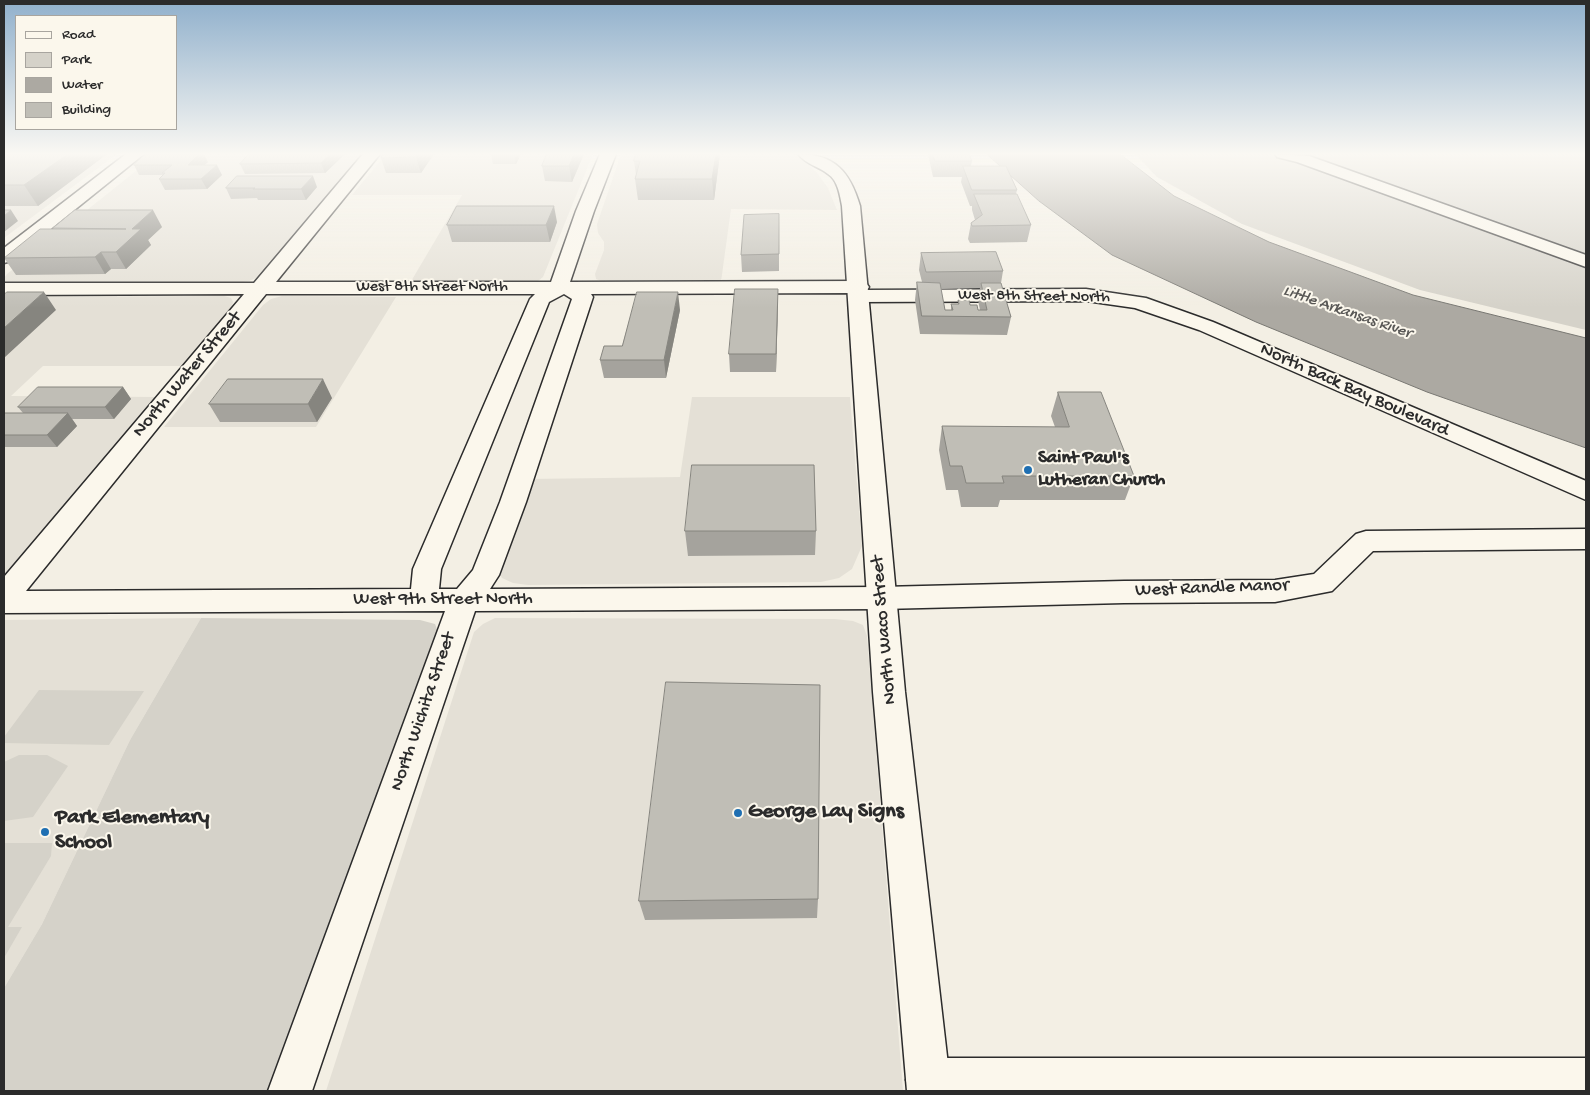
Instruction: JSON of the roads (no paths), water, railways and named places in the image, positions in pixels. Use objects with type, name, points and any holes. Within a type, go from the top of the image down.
[{"type":"street","points":[[4,257],[71,205]]},
{"type":"street","name":"North Water Street","points":[[4,597],[329,205]]},
{"type":"street","points":[[424,600],[426,572],[540,299],[564,288],[587,205]]},
{"type":"street","name":"North Waco Street","points":[[851,205],[860,291],[889,692],[928,1086]]},
{"type":"street","points":[[1435,205],[1586,261]]},
{"type":"street","name":"West 8th Street North","points":[[4,289],[564,288],[1086,295],[1119,298]]},
{"type":"street","name":"North Wichita Street","points":[[290,1091],[464,600],[485,574],[513,502],[567,346],[583,297],[564,288]]},
{"type":"street","name":"North Back Bay Boulevard","points":[[1119,298],[1154,307],[1206,326],[1586,491]]},
{"type":"street","name":"West Randle Manor","points":[[882,598],[1124,592],[1275,591],[1322,583],[1366,541],[1586,539]]},
{"type":"street","name":"West 9th Street North","points":[[4,602],[882,598]]},
{"type":"street","points":[[928,1086],[1586,1080]]},
{"type":"water","name":"Little Arkansas River","points":[[1045,205],[1193,205],[1269,242],[1413,295],[1586,338],[1586,448],[1427,392],[1256,322],[1112,255]]},
{"type":"place","name":"Saint Paul's Lutheran Church","points":[[1028,470]]},
{"type":"place","name":"George Lay Signs","points":[[738,813]]},
{"type":"place","name":"Park Elementary School","points":[[45,832]]}]
